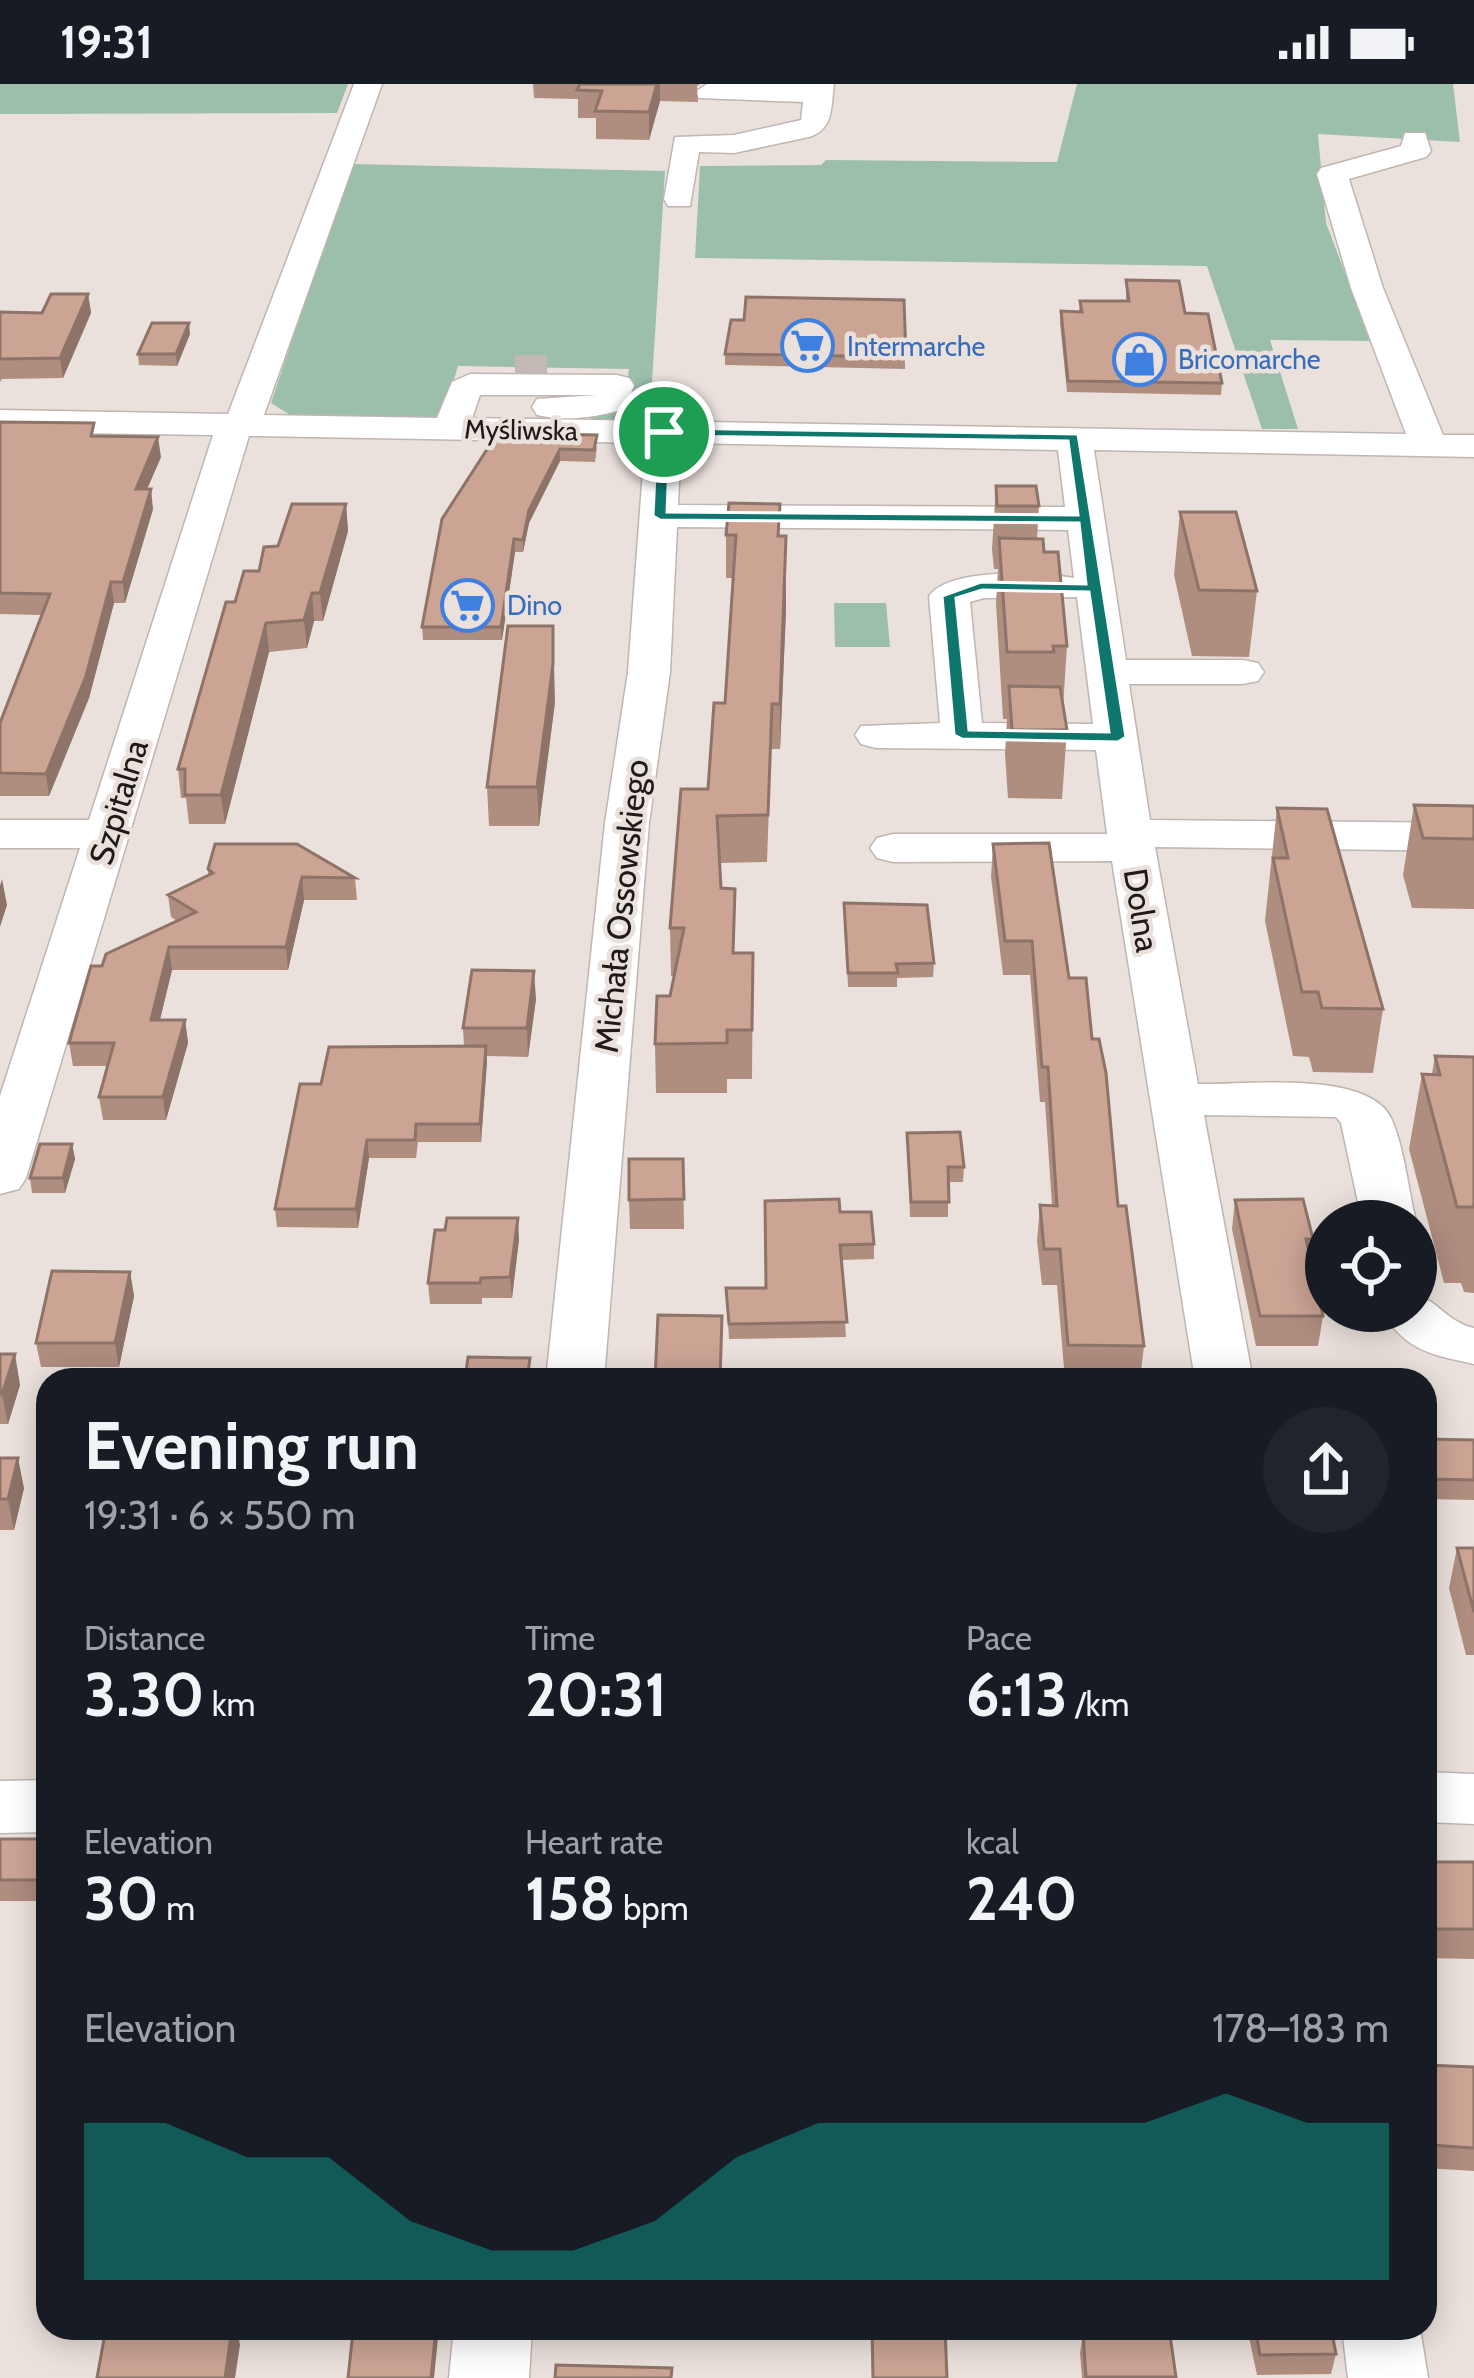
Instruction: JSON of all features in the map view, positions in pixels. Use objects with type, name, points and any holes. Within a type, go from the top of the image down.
[{"type":"street","name":"Szpitalna","points":[[0,1178],[239,426],[368,84]]},
{"type":"street","points":[[679,199],[686,128],[710,88],[819,89],[815,122],[792,134],[734,144],[685,143]]},
{"type":"street","points":[[1415,139],[1416,151],[1332,174],[1366,288],[1429,446]]},
{"type":"street","points":[[455,419],[470,406],[604,406],[614,402],[617,385],[609,375],[557,371]]},
{"type":"street","points":[[455,419],[464,389],[499,376],[617,385]]},
{"type":"street","name":"Myśliwska","points":[[0,421],[239,426],[455,419],[664,432],[1474,446]]},
{"type":"street","name":"Michała Ossowskiego","points":[[576,1368],[627,823],[649,672],[664,432]]},
{"type":"street","name":"Dolna","points":[[1074,437],[1131,840],[1222,1368]]},
{"type":"street","points":[[660,516],[1085,519]]},
{"type":"street","points":[[962,735],[949,596],[981,586],[1094,588]]},
{"type":"street","points":[[1108,672],[1243,672]]},
{"type":"street","points":[[876,734],[1118,737]]},
{"type":"street","points":[[0,834],[108,834]]},
{"type":"street","points":[[893,848],[1474,837]]},
{"type":"street","points":[[1173,1099],[1333,1101],[1353,1106],[1366,1119],[1384,1200]]},
{"type":"street","points":[[1430,1332],[1474,1346]]},
{"type":"street","points":[[1437,1797],[1474,1799]]},
{"type":"street","points":[[0,1807],[36,1806]]},
{"type":"street","points":[[489,2378],[492,2340]]},
{"type":"street","points":[[1383,2340],[1388,2378]]},
{"type":"green space","points":[[0,84],[348,84],[337,113],[0,114]]},
{"type":"green space","points":[[1077,84],[1453,84],[1460,142],[1318,134],[1326,223],[1371,341],[1270,340],[1298,429],[1262,429],[1207,266],[695,258],[700,166],[821,165],[826,160],[1057,162]]},
{"type":"green space","points":[[351,164],[665,171],[650,416],[630,421],[589,419],[624,404],[629,369],[458,366],[443,418],[290,415],[271,403]]},
{"type":"green space","points":[[834,603],[886,603],[890,647],[835,647]]},
{"type":"building","points":[[580,84],[657,84],[649,112],[595,111],[602,91],[577,90]]},
{"type":"building","name":"Bricomarche","points":[[1126,280],[1179,281],[1185,313],[1208,314],[1222,383],[1068,381],[1061,311],[1082,312],[1080,301],[1129,301]]},
{"type":"building","points":[[51,294],[88,294],[60,358],[0,359],[0,312],[42,313]]},
{"type":"building","name":"Intermarche","points":[[746,297],[904,300],[906,357],[725,354],[731,320],[744,320]]},
{"type":"building","points":[[152,323],[189,323],[176,354],[138,354]]},
{"type":"building","points":[[0,422],[94,423],[91,436],[158,437],[136,489],[151,489],[123,582],[111,582],[86,676],[46,774],[0,773],[0,723],[50,594],[0,593]]},
{"type":"building","points":[[500,433],[597,435],[594,450],[560,449],[529,510],[523,540],[514,539],[501,627],[422,627],[442,519]]},
{"type":"building","points":[[996,486],[1036,486],[1039,506],[997,506]]},
{"type":"building","points":[[729,503],[780,504],[778,536],[786,536],[780,704],[772,704],[768,815],[717,816],[721,888],[735,889],[733,953],[753,953],[752,1030],[727,1030],[727,1043],[655,1044],[657,996],[670,996],[684,928],[670,928],[681,789],[708,789],[714,703],[725,703],[736,535],[726,535]]},
{"type":"building","points":[[292,504],[346,504],[320,593],[312,593],[304,620],[266,623],[221,795],[185,795],[185,769],[178,769],[226,602],[235,602],[244,571],[259,571],[264,547],[278,546]]},
{"type":"building","points":[[1180,512],[1236,512],[1257,591],[1199,590]]},
{"type":"building","points":[[999,538],[1043,539],[1044,552],[1058,552],[1067,646],[1053,646],[1054,652],[1007,652]]},
{"type":"building","points":[[508,626],[553,626],[553,664],[537,787],[487,787]]},
{"type":"building","points":[[1009,686],[1060,687],[1067,730],[1012,730]]},
{"type":"building","points":[[1414,805],[1474,806],[1474,839],[1423,838]]},
{"type":"building","points":[[1277,808],[1327,809],[1383,1009],[1322,1008],[1318,992],[1302,992],[1273,858],[1288,858]]},
{"type":"building","points":[[1049,843],[1069,978],[1086,978],[1092,1039],[1099,1039],[1106,1073],[1118,1206],[1126,1206],[1144,1346],[1068,1345],[1060,1249],[1044,1249],[1040,1205],[1057,1206],[1048,1067],[1042,1067],[1032,941],[1005,941],[993,844]]},
{"type":"building","points":[[215,844],[297,844],[355,878],[302,877],[286,947],[169,947],[151,1020],[185,1020],[163,1097],[99,1097],[114,1043],[69,1043],[91,966],[102,966],[106,954],[196,912],[168,895],[213,873],[208,869]]},
{"type":"building","points":[[844,903],[927,905],[934,963],[896,964],[898,973],[848,973]]},
{"type":"building","points":[[472,970],[534,971],[527,1028],[463,1028]]},
{"type":"building","points":[[486,1046],[480,1124],[416,1124],[415,1140],[367,1140],[356,1209],[275,1209],[300,1084],[321,1084],[329,1047]]},
{"type":"building","points":[[1435,1056],[1474,1057],[1474,1207],[1457,1207],[1422,1074],[1440,1075]]},
{"type":"building","points":[[960,1132],[964,1167],[948,1167],[949,1202],[911,1202],[907,1133]]},
{"type":"building","points":[[40,1144],[72,1144],[63,1178],[30,1178]]},
{"type":"building","points":[[629,1159],[683,1159],[684,1199],[629,1200]]},
{"type":"building","points":[[839,1199],[840,1212],[871,1212],[874,1244],[840,1245],[847,1322],[729,1324],[726,1288],[766,1288],[765,1201]]},
{"type":"building","points":[[1303,1199],[1305,1316],[1260,1316],[1235,1200]]},
{"type":"building","points":[[447,1218],[518,1218],[510,1277],[481,1278],[480,1283],[428,1283],[435,1230],[445,1230]]},
{"type":"building","points":[[52,1271],[130,1272],[115,1343],[36,1343]]},
{"type":"building","points":[[658,1315],[722,1316],[720,1368],[656,1368]]},
{"type":"building","points":[[0,1354],[15,1354],[2,1394],[0,1394]]},
{"type":"building","points":[[468,1357],[530,1358],[529,1368],[467,1368]]},
{"type":"building","points":[[1437,1439],[1474,1440],[1474,1480],[1437,1479]]},
{"type":"building","points":[[0,1458],[18,1458],[8,1499],[0,1499]]},
{"type":"building","points":[[1457,1548],[1474,1548],[1474,1612]]},
{"type":"building","points":[[0,1839],[36,1839],[36,1880],[0,1880]]},
{"type":"building","points":[[1437,1862],[1474,1862],[1474,1929],[1437,1929]]},
{"type":"building","points":[[1437,2065],[1474,2067],[1474,2148],[1437,2145]]},
{"type":"building","points":[[104,2340],[230,2340],[225,2378],[97,2378]]},
{"type":"building","points":[[352,2340],[435,2340],[431,2378],[348,2378]]},
{"type":"building","points":[[872,2340],[945,2340],[947,2378],[873,2378]]},
{"type":"building","points":[[1083,2340],[1171,2340],[1176,2377],[1086,2377]]},
{"type":"building","points":[[1257,2340],[1333,2340],[1336,2354],[1260,2355]]},
{"type":"building","points":[[556,2365],[672,2368],[671,2378],[555,2378]]},
{"type":"tunnel","points":[[515,371],[557,371]]},
{"type":"place","name":"Intermarche","points":[[808,346]]},
{"type":"place","name":"Bricomarche","points":[[1139,359]]},
{"type":"place","name":"Dino","points":[[468,605]]},
{"type":"route","points":[[664,432],[1074,437],[1118,737],[962,735],[949,596],[981,586],[1094,588],[1085,519],[660,516],[664,432]]}]
